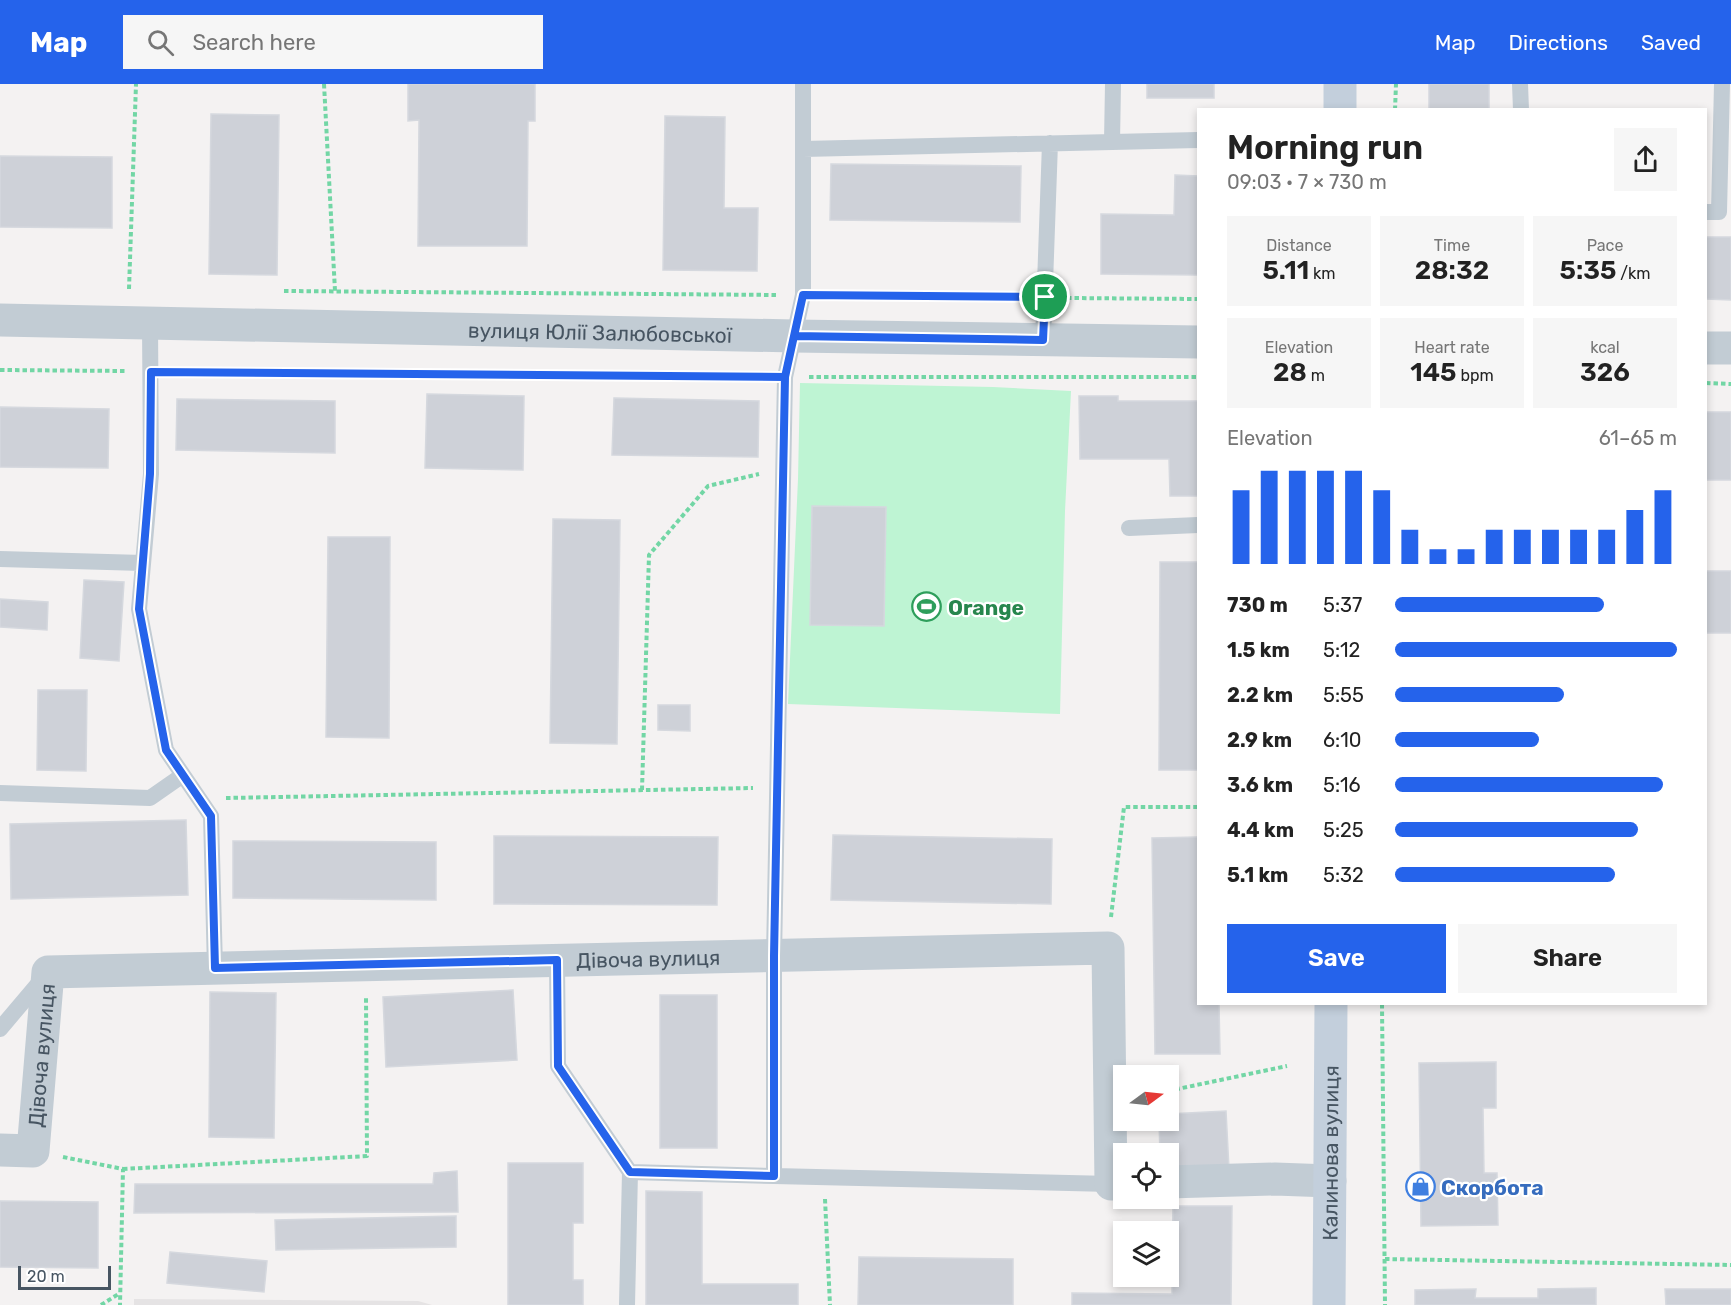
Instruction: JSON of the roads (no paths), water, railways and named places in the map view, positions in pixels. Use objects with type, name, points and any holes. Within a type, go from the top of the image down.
[{"type":"main road","points":[[1340,84],[1340,108]]},
{"type":"main road","name":"Калинова вулиця","points":[[1329,1305],[1331,1005]]},
{"type":"street","name":"вулиця Юлії Залюбовської","points":[[0,320],[1197,342]]},
{"type":"street","points":[[1707,348],[1731,348]]},
{"type":"street","name":"Дівоча вулиця","points":[[0,1150],[33,1150],[48,972],[1108,948],[1115,1143]]},
{"type":"street","points":[[1179,1182],[1275,1179],[1330,1181]]},
{"type":"lane","points":[[774,1176],[774,956],[785,377],[803,295],[803,84]]},
{"type":"lane","points":[[1112,142],[1113,84]]},
{"type":"lane","points":[[1520,84],[1521,108]]},
{"type":"lane","points":[[1707,212],[1719,212],[1722,84]]},
{"type":"lane","points":[[803,149],[1197,140]]},
{"type":"lane","points":[[1043,340],[1050,143]]},
{"type":"lane","points":[[150,323],[150,474],[139,609],[166,750],[211,816],[215,968]]},
{"type":"lane","points":[[1129,528],[1197,525]]},
{"type":"lane","points":[[0,559],[143,562]]},
{"type":"lane","points":[[0,793],[150,798],[183,775]]},
{"type":"lane","points":[[557,960],[558,1066],[630,1172],[627,1305]]},
{"type":"lane","points":[[0,1029],[48,972]]},
{"type":"lane","points":[[630,1172],[1113,1184]]},
{"type":"place","name":"Orange","points":[[927,607]]},
{"type":"place","name":"Скорбота","points":[[1420,1187]]}]
